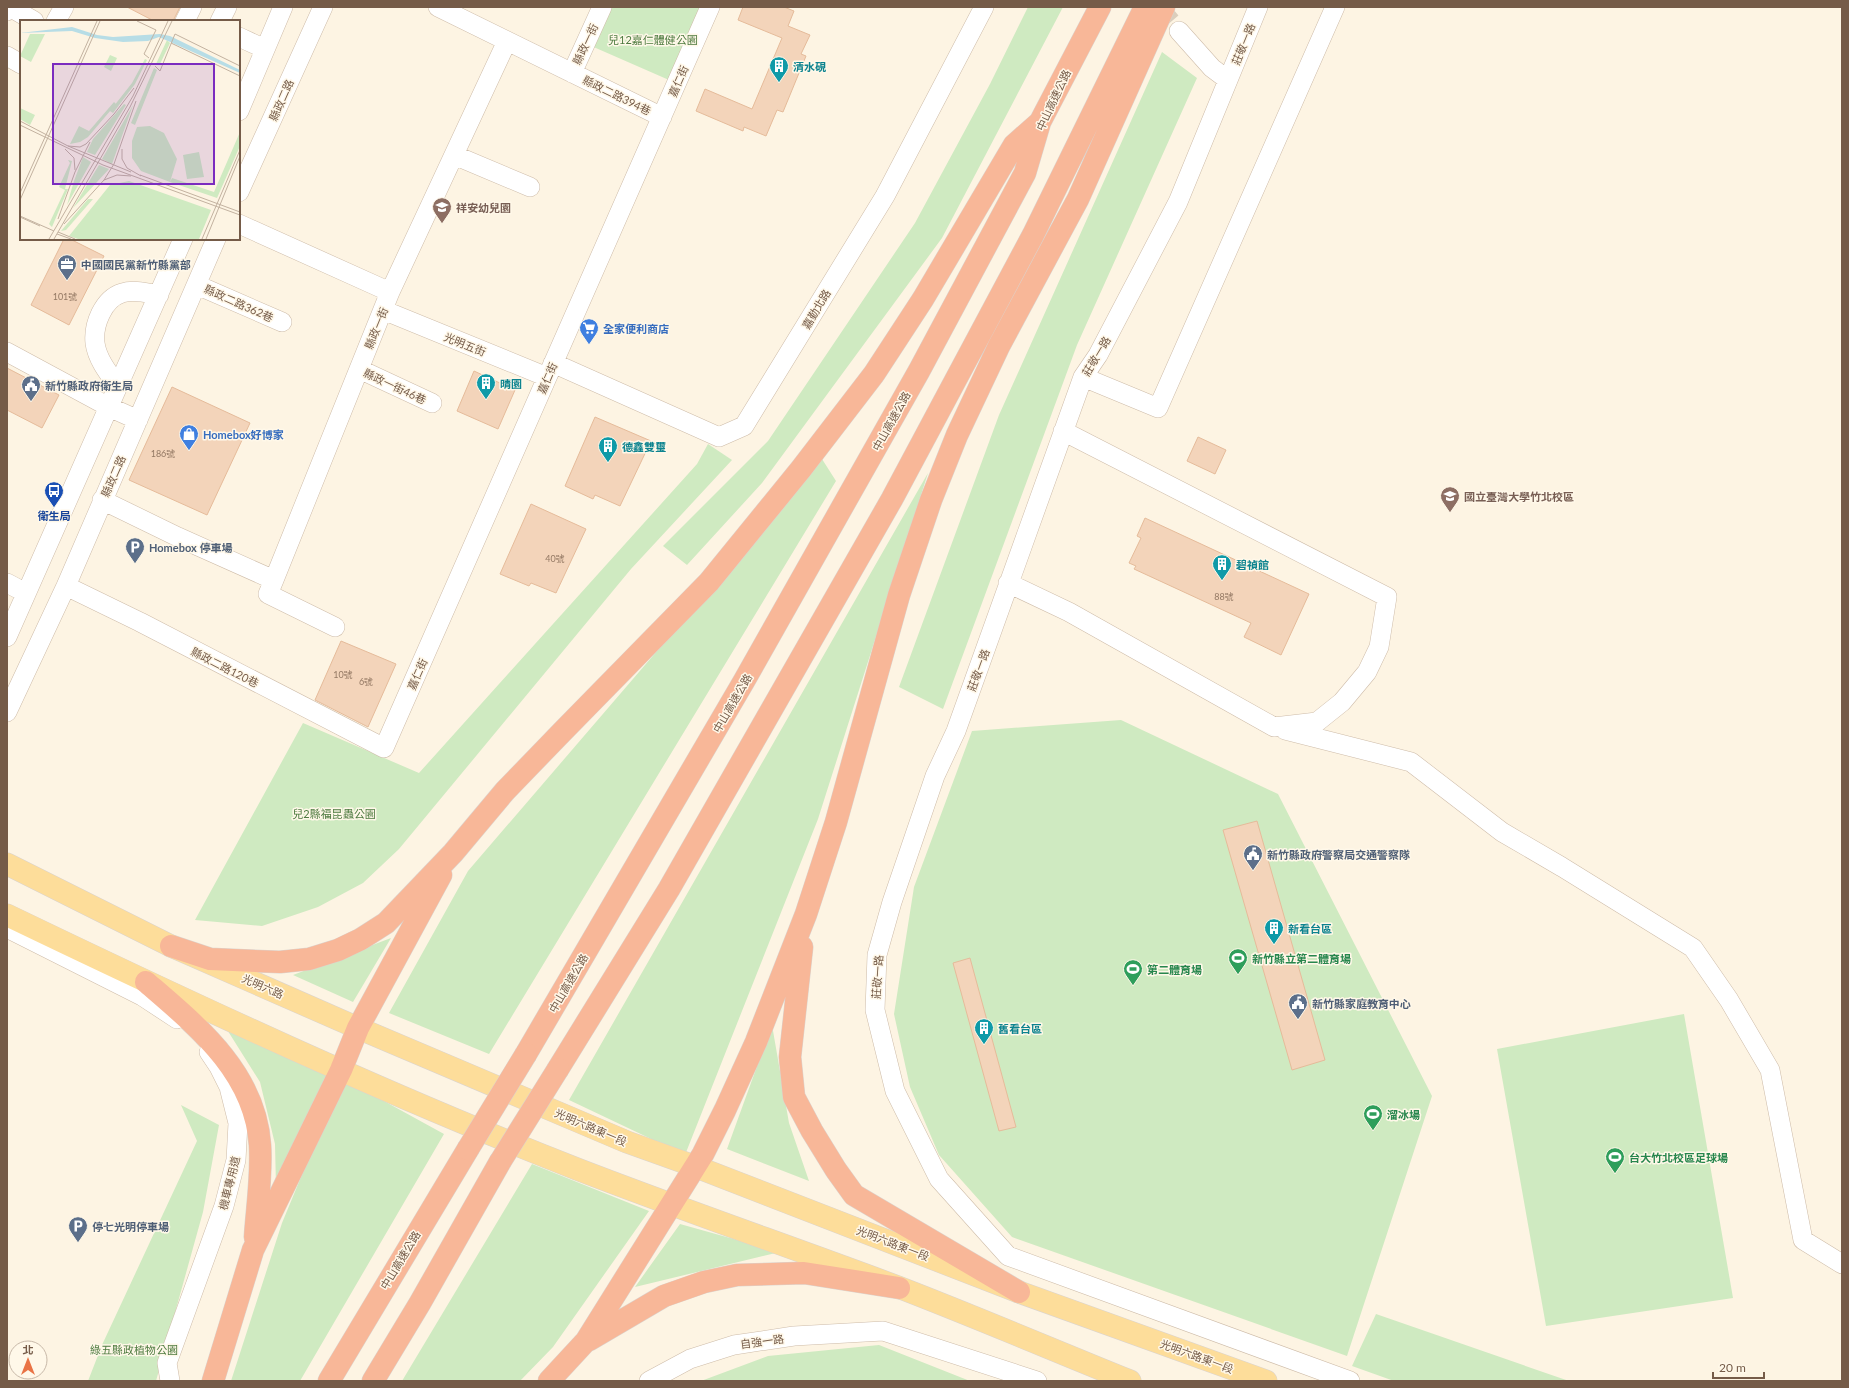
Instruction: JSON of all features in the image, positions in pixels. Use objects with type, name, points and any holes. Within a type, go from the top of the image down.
[{"type":"highway","name":"中山高速公路","points":[[328,1381],[526,1054],[744,681],[919,371],[1025,173],[1040,122],[1100,7]]},
{"type":"highway","points":[[373,1381],[420,1303],[500,1162],[669,889],[892,499],[1033,235],[1145,7]]},
{"type":"highway","points":[[549,1381],[586,1341],[671,1204],[725,1110],[756,1042],[806,914],[838,815],[899,595],[931,500],[957,435],[999,346],[1078,199],[1164,7]]},
{"type":"highway","points":[[171,946],[210,959],[243,962],[280,962],[309,959],[338,950],[386,923],[453,853],[506,792],[558,736],[709,582],[797,475],[874,374],[923,299],[1014,145],[1040,122]]},
{"type":"highway","points":[[213,1381],[254,1250],[341,1070],[358,1028],[453,853]]},
{"type":"highway","points":[[806,914],[790,1057],[794,1097],[812,1131],[836,1170],[854,1195],[1020,1292]]},
{"type":"highway","points":[[146,982],[194,1023],[222,1053],[242,1087],[254,1114],[260,1145],[254,1250]]},
{"type":"highway","points":[[586,1341],[664,1296],[704,1282],[737,1275],[804,1273],[899,1288]]},
{"type":"main road","name":"光明六路","points":[[7,864],[171,946],[523,1099]]},
{"type":"main road","points":[[7,916],[146,982],[341,1070],[501,1138],[577,1169],[899,1288],[1130,1381]]},
{"type":"main road","name":"光明六路東一段","points":[[523,1099],[627,1142],[694,1166],[1020,1292],[1266,1381]]},
{"type":"street","points":[[7,12],[10,7],[32,20]]},
{"type":"street","points":[[57,20],[64,7]]},
{"type":"street","points":[[186,20],[192,7]]},
{"type":"street","points":[[220,20],[227,7]]},
{"type":"street","points":[[240,109],[283,7]]},
{"type":"street","name":"縣政二路","points":[[240,190],[323,7]]},
{"type":"street","points":[[438,7],[507,41]]},
{"type":"street","name":"縣政一街","points":[[335,627],[268,594],[390,292],[507,41],[572,73],[602,7]]},
{"type":"street","name":"嘉仁街","points":[[384,748],[710,7]]},
{"type":"street","name":"嘉勤北路","points":[[550,370],[719,437],[744,426],[885,196],[984,7]]},
{"type":"street","name":"莊敬一路","points":[[1258,7],[1178,202],[1098,355],[1083,377],[956,731],[935,776],[892,902],[877,955],[875,1010],[895,1091],[939,1179],[1008,1256],[1350,1381]]},
{"type":"street","points":[[1083,377],[1158,408],[1336,7]]},
{"type":"street","name":"莊敬一路","points":[[1179,31],[1212,68],[1228,80]]},
{"type":"street","points":[[240,37],[265,49]]},
{"type":"street","points":[[7,56],[20,63]]},
{"type":"street","name":"縣政二路394巷","points":[[572,73],[662,117]]},
{"type":"street","points":[[454,155],[530,187]]},
{"type":"street","points":[[240,224],[390,292]]},
{"type":"street","points":[[7,638],[183,240]]},
{"type":"street","name":"縣政二路","points":[[7,712],[66,586],[216,240]]},
{"type":"street","name":"縣政二路362巷","points":[[197,285],[282,322]]},
{"type":"street","points":[[118,386],[101,361],[95,344],[96,324],[106,304],[122,293],[140,291],[159,295]]},
{"type":"street","name":"光明五街","points":[[383,310],[550,370]]},
{"type":"street","points":[[7,352],[109,407],[138,420]]},
{"type":"street","name":"縣政一街46巷","points":[[359,369],[432,403]]},
{"type":"street","points":[[1063,431],[1387,597],[1379,647],[1367,672],[1342,702],[1317,722],[1274,727]]},
{"type":"street","points":[[102,500],[178,537],[274,580]]},
{"type":"street","points":[[7,583],[26,594]]},
{"type":"street","points":[[1008,583],[1068,612],[1274,727],[1411,762],[1502,832],[1562,867],[1693,948],[1729,1000],[1770,1070],[1803,1240],[1842,1264]]},
{"type":"street","name":"縣政二路120巷","points":[[66,586],[140,622],[384,748]]},
{"type":"street","name":"機車專用道","points":[[7,928],[142,996],[174,1016],[192,1030],[205,1046],[219,1067],[229,1087],[238,1122],[236,1160],[224,1206],[167,1363],[170,1381]]},
{"type":"street","name":"自強一路","points":[[649,1381],[690,1359],[734,1345],[794,1336],[883,1331],[1037,1381]]},
{"type":"green space","name":"兒12嘉仁體健公園","points":[[606,7],[702,7],[669,80],[589,45]]},
{"type":"green space","points":[[1028,7],[1063,7],[942,238],[762,483],[687,565],[663,546],[768,441],[915,223],[990,84]]},
{"type":"green space","points":[[1162,52],[1197,78],[1077,345],[943,709],[899,687],[999,415]]},
{"type":"green space","name":"兒2縣福昆蟲公園","points":[[708,444],[732,460],[631,569],[399,849],[363,883],[318,907],[262,926],[195,920],[303,723],[419,773],[697,464]]},
{"type":"green space","points":[[822,459],[836,481],[489,1054],[389,1013],[468,871]]},
{"type":"green space","points":[[928,473],[818,819],[685,1155],[569,1100]]},
{"type":"green space","points":[[1121,720],[1278,794],[1432,1096],[1347,1356],[1012,1237],[939,1155],[910,1087],[894,1014],[914,887],[972,731]]},
{"type":"green space","points":[[391,938],[353,1002],[293,975]]},
{"type":"green space","name":"台大竹北校區足球場","points":[[1684,1014],[1733,1298],[1546,1326],[1497,1049]]},
{"type":"green space","points":[[772,1025],[789,1123],[809,1181],[727,1149]]},
{"type":"green space","points":[[226,1028],[327,1076],[276,1187],[275,1144],[260,1082]]},
{"type":"green space","points":[[342,1078],[444,1134],[300,1381],[231,1381],[282,1223]]},
{"type":"green space","name":"綠五縣政植物公園","points":[[181,1105],[219,1125],[203,1212],[156,1381],[88,1381],[102,1345],[197,1141]]},
{"type":"green space","points":[[532,1164],[649,1211],[553,1347],[520,1381],[402,1381]]},
{"type":"green space","points":[[680,1224],[780,1252],[635,1287]]},
{"type":"green space","points":[[1376,1314],[1569,1381],[1394,1381],[1352,1366]]},
{"type":"green space","points":[[879,1345],[970,1381],[701,1381],[768,1356]]},
{"type":"building","points":[[127,7],[180,7],[174,20],[152,20]]},
{"type":"building","points":[[743,7],[784,7],[794,11],[788,26],[810,35],[801,54],[806,56],[783,112],[777,110],[766,136],[744,127],[743,131],[696,111],[705,89],[752,109],[782,38],[738,20]]},
{"type":"building","name":"中國國民黨新竹縣黨部","points":[[64,240],[72,240],[104,256],[69,325],[31,305]]},
{"type":"building","name":"新竹縣政府衛生局","points":[[7,368],[59,395],[42,428],[7,410]]},
{"type":"building","name":"晴園","points":[[474,371],[515,390],[498,429],[457,411]]},
{"type":"building","name":"Homebox好博家","points":[[172,387],[250,423],[207,515],[129,480]]},
{"type":"building","name":"德鑫雙璽","points":[[595,417],[651,441],[620,506],[595,495],[593,499],[565,486]]},
{"type":"building","points":[[1198,437],[1226,450],[1215,474],[1187,461]]},
{"type":"building","points":[[531,504],[586,529],[556,593],[531,583],[529,586],[500,574]]},
{"type":"building","name":"碧禎館","points":[[1145,518],[1309,594],[1281,655],[1244,637],[1251,623],[1134,569],[1136,566],[1129,563],[1141,538],[1137,536]]},
{"type":"building","points":[[341,641],[396,664],[368,727],[315,700]]},
{"type":"building","name":"新看台區","points":[[1257,821],[1325,1060],[1292,1070],[1223,830]]},
{"type":"building","name":"舊看台區","points":[[970,958],[1016,1127],[999,1131],[953,963]]},
{"type":"tunnel","points":[[1159,7],[1179,31]]},
{"type":"place","name":"清水硯","points":[[779,83]]},
{"type":"place","name":"祥安幼兒園","points":[[442,224]]},
{"type":"place","name":"中國國民黨新竹縣黨部","points":[[67,281]]},
{"type":"place","name":"全家便利商店","points":[[589,345]]},
{"type":"place","name":"晴園","points":[[486,400]]},
{"type":"place","name":"新竹縣政府衛生局","points":[[31,402]]},
{"type":"place","name":"Homebox好博家","points":[[189,451]]},
{"type":"place","name":"德鑫雙璽","points":[[608,463]]},
{"type":"place","name":"衛生局","points":[[54,508]]},
{"type":"place","name":"國立臺灣大學竹北校區","points":[[1450,513]]},
{"type":"place","name":"Homebox 停車場","points":[[135,564]]},
{"type":"place","name":"碧禎館","points":[[1222,581]]},
{"type":"place","name":"新竹縣政府警察局交通警察隊","points":[[1253,871]]},
{"type":"place","name":"新看台區","points":[[1274,945]]},
{"type":"place","name":"新竹縣立第二體育場","points":[[1238,975]]},
{"type":"place","name":"第二體育場","points":[[1133,986]]},
{"type":"place","name":"新竹縣家庭教育中心","points":[[1298,1020]]},
{"type":"place","name":"舊看台區","points":[[984,1045]]},
{"type":"place","name":"溜冰場","points":[[1373,1131]]},
{"type":"place","name":"台大竹北校區足球場","points":[[1615,1174]]},
{"type":"place","name":"停七光明停車場","points":[[78,1243]]}]
